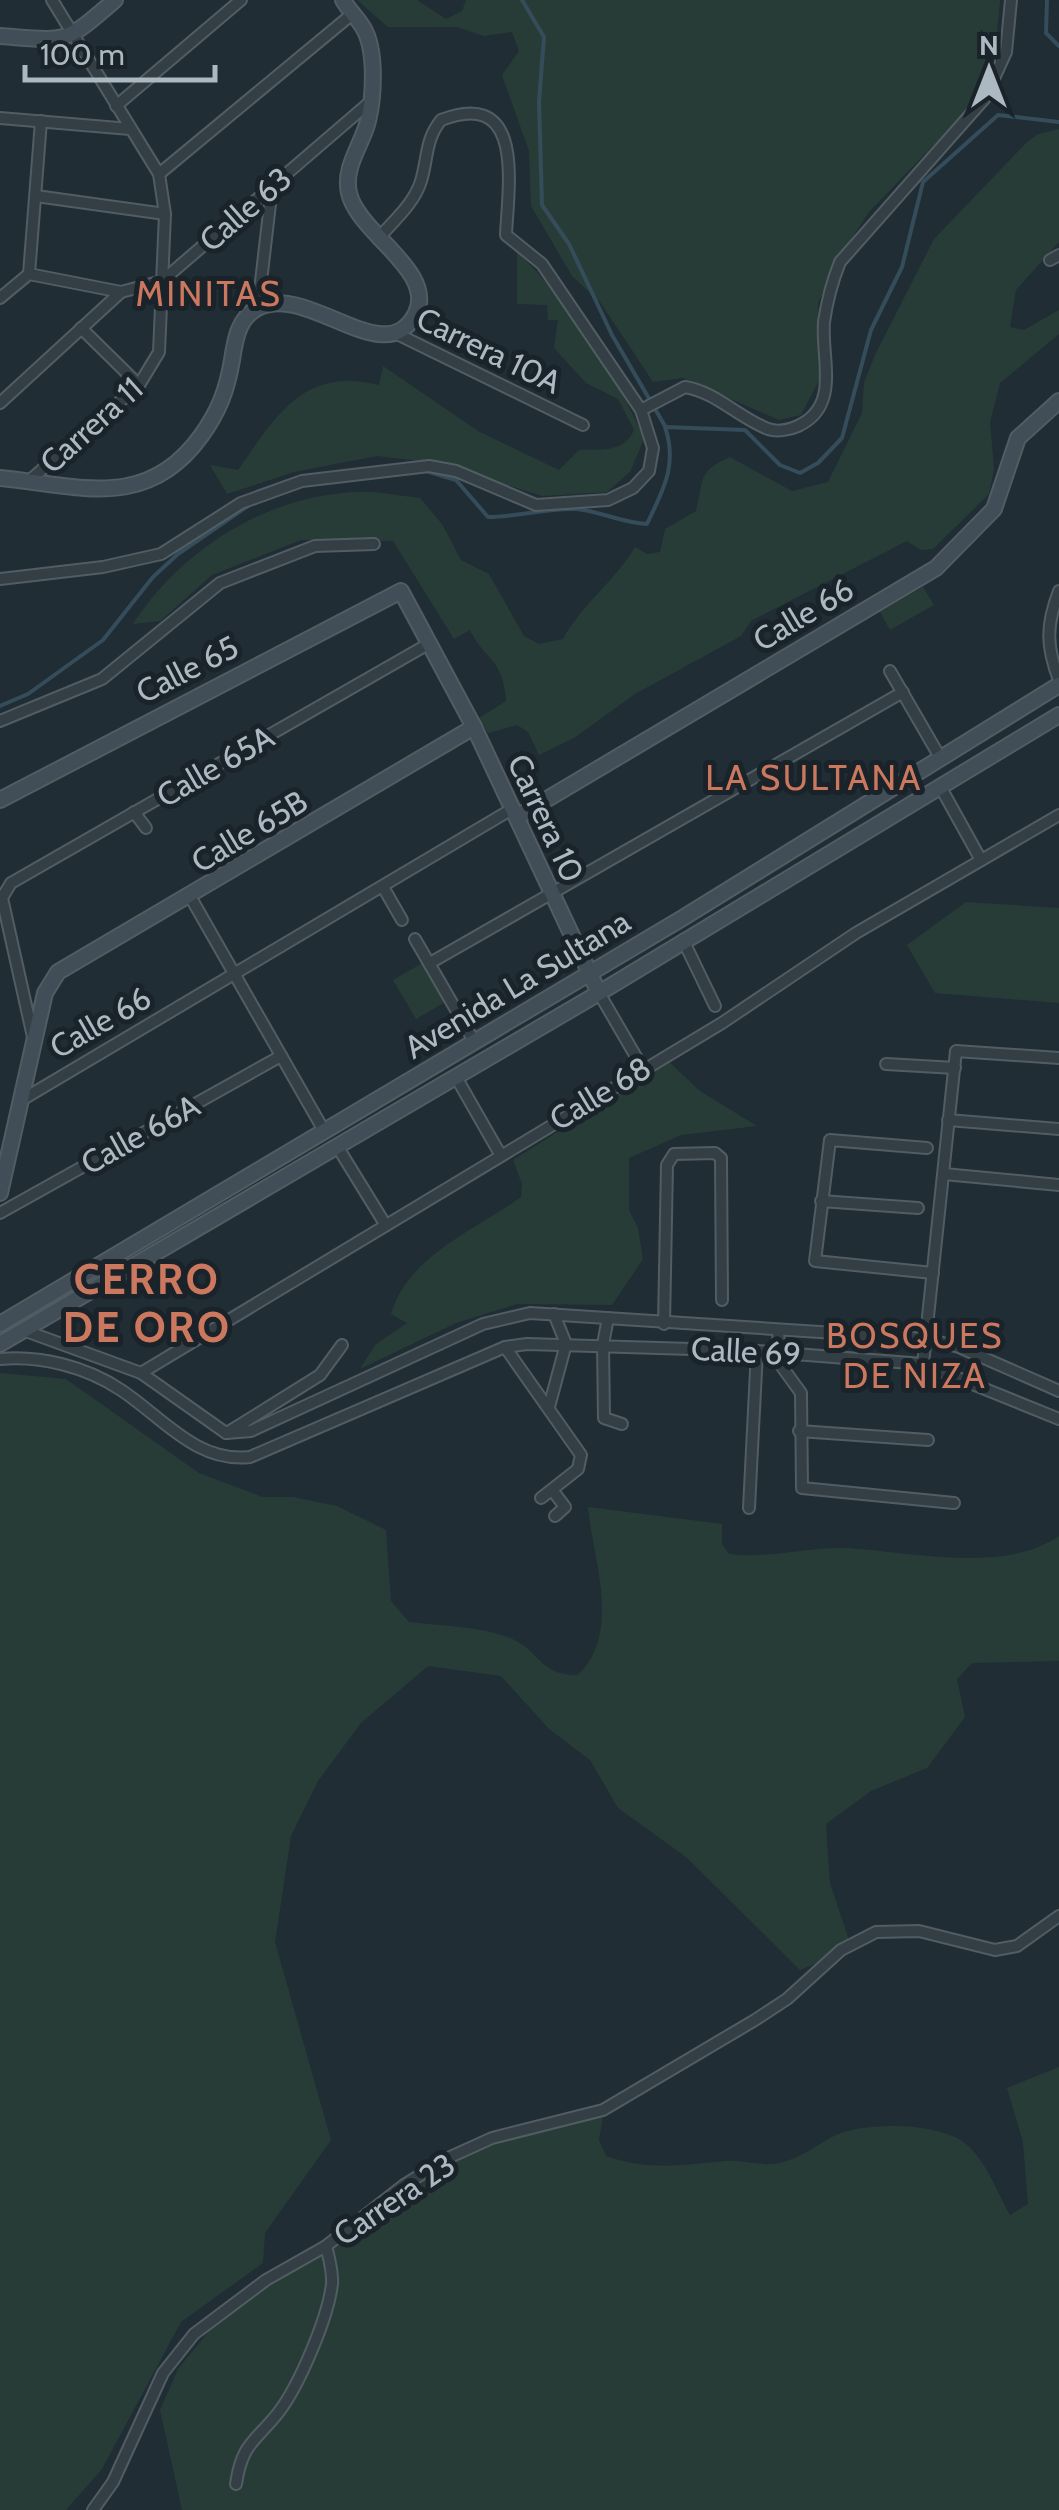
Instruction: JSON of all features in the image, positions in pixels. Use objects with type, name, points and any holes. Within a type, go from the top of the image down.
[{"type":"street","name":"Carrera 11","points":[[29,481],[139,385],[160,352],[165,214],[159,174],[52,0]]},
{"type":"street","points":[[0,36],[58,40],[74,36],[116,0]]},
{"type":"street","points":[[116,106],[241,0]]},
{"type":"street","points":[[343,0],[364,29],[371,51],[368,120],[348,170],[348,189],[354,209],[410,271],[419,289],[418,308],[409,324],[395,333]]},
{"type":"street","points":[[648,405],[685,386],[770,430],[790,430],[809,421],[822,405],[828,377],[824,327],[829,291],[840,262],[985,98],[1006,52],[1012,0]]},
{"type":"street","points":[[159,174],[351,15]]},
{"type":"street","name":"Calle 63","points":[[29,274],[121,292],[162,281],[370,102]]},
{"type":"street","points":[[0,579],[161,554],[241,503],[302,481],[429,466],[456,472],[536,505],[608,500],[634,488],[649,471],[653,448],[648,405],[542,264],[506,234],[510,145],[501,128],[472,116],[441,120],[429,134],[413,199],[378,238]]},
{"type":"street","points":[[0,118],[130,129]]},
{"type":"street","points":[[0,298],[29,274],[41,121]]},
{"type":"street","points":[[0,478],[132,487],[152,482],[170,470],[216,415],[227,391],[240,325],[258,307],[272,186]]},
{"type":"street","points":[[36,196],[165,214]]},
{"type":"street","points":[[0,403],[121,292]]},
{"type":"street","name":"Carrera 10A","points":[[258,307],[280,301],[300,305],[374,336],[395,333],[582,426]]},
{"type":"street","points":[[81,328],[139,385]]},
{"type":"street","name":"Calle 66","points":[[25,1098],[383,886],[936,568],[994,509],[1018,438],[1059,402]]},
{"type":"street","points":[[0,720],[102,679],[220,583],[314,546],[374,544]]},
{"type":"street","name":"Carrera 10","points":[[401,590],[474,727],[598,993],[642,1067]]},
{"type":"street","name":"Calle 65","points":[[0,800],[401,590]]},
{"type":"street","points":[[1058,597],[1047,628],[1047,649],[1059,682]]},
{"type":"street","name":"Calle 65A","points":[[2,891],[430,643]]},
{"type":"street","points":[[890,671],[941,759]]},
{"type":"street","name":"Avenida La Sultana","points":[[2,1319],[588,972],[941,759],[1059,682]]},
{"type":"street","points":[[430,963],[902,692]]},
{"type":"street","name":"Avenida La Sultana","points":[[0,1344],[598,993],[1059,715]]},
{"type":"street","name":"Calle 65B","points":[[34,1043],[52,979],[66,966],[191,898],[474,727]]},
{"type":"street","points":[[941,788],[981,860]]},
{"type":"street","points":[[134,812],[146,828]]},
{"type":"street","name":"Calle 68","points":[[141,1373],[722,1022],[856,932],[1059,814]]},
{"type":"street","points":[[383,886],[402,920]]},
{"type":"street","points":[[0,1193],[25,1098],[34,1043],[2,891]]},
{"type":"street","points":[[191,898],[323,1130]]},
{"type":"street","points":[[414,939],[474,1040]]},
{"type":"street","points":[[683,940],[714,1006]]},
{"type":"street","points":[[922,1364],[956,1051],[1059,1058]]},
{"type":"street","name":"Calle 66A","points":[[0,1213],[281,1056]]},
{"type":"street","points":[[886,1064],[954,1068]]},
{"type":"street","points":[[456,1077],[500,1154]]},
{"type":"street","points":[[948,1120],[1059,1129]]},
{"type":"street","points":[[927,1148],[830,1140],[815,1261],[933,1273]]},
{"type":"street","points":[[337,1146],[385,1224]]},
{"type":"street","points":[[664,1324],[667,1165],[674,1154],[714,1153],[721,1158],[722,1300]]},
{"type":"street","points":[[944,1174],[1059,1184]]},
{"type":"street","points":[[822,1201],[918,1208]]},
{"type":"street","points":[[548,1406],[566,1344],[554,1314]]},
{"type":"street","name":"Calle 69","points":[[226,1434],[251,1431],[504,1316],[554,1314],[927,1339],[959,1347],[1059,1391]]},
{"type":"street","points":[[608,1318],[603,1344],[604,1418],[622,1424]]},
{"type":"street","points":[[2,1319],[22,1330],[141,1373],[226,1434],[320,1375],[342,1345]]},
{"type":"street","points":[[778,1331],[779,1358],[801,1393],[800,1483],[806,1492],[954,1502]]},
{"type":"street","name":"Calle 69","points":[[505,1347],[603,1344],[922,1364],[1059,1419]]},
{"type":"street","points":[[0,1359],[54,1363],[88,1372],[120,1389],[218,1458],[250,1456],[505,1347],[581,1455],[578,1469],[540,1498]]},
{"type":"street","points":[[749,1508],[757,1351]]},
{"type":"street","points":[[800,1431],[928,1440]]},
{"type":"street","points":[[552,1491],[565,1506],[555,1516]]},
{"type":"street","name":"Carrera 23","points":[[94,2510],[112,2482],[163,2372],[194,2334],[266,2280],[326,2246],[448,2158],[492,2138],[602,2110],[787,1999],[841,1950],[876,1932],[919,1931],[994,1950],[1017,1946],[1059,1916]]},
{"type":"street","points":[[236,2484],[250,2438],[276,2416],[292,2393],[325,2310],[332,2282],[326,2246]]},
{"type":"green space","points":[[357,0],[417,0],[446,19],[462,11],[466,0],[1000,0],[996,45],[975,102],[869,212],[840,256],[818,303],[820,379],[801,415],[779,420],[683,378],[653,382],[600,302],[572,276],[531,206],[529,151],[502,75],[519,51],[512,32],[484,36],[457,27],[388,27]]},
{"type":"green space","points":[[1059,129],[1059,242],[1016,290],[1010,327],[1024,330],[1059,310],[1059,334],[1000,383],[990,422],[994,469],[989,494],[933,549],[921,550],[907,541],[751,621],[741,636],[635,694],[574,738],[539,755],[528,732],[517,725],[488,733],[479,718],[506,701],[497,667],[470,630],[454,639],[393,541],[301,540],[212,575],[160,621],[133,624],[176,572],[230,531],[291,503],[324,495],[366,492],[420,498],[442,524],[461,560],[489,574],[524,636],[539,644],[563,639],[635,547],[647,554],[660,552],[665,529],[696,511],[704,478],[719,462],[730,457],[792,491],[828,482],[862,413],[864,382],[876,353],[934,239],[1027,142],[1038,134]]},
{"type":"green space","points":[[517,252],[554,291],[589,339],[644,439],[630,472],[607,492],[542,496],[437,463],[377,456],[294,472],[227,494],[210,465],[238,470],[265,431],[294,400],[330,383],[379,385],[383,366],[478,431],[559,470],[579,450],[624,443],[634,430],[618,399],[586,383],[554,348],[558,320],[548,320],[547,305],[517,304]]},
{"type":"green space","points":[[923,587],[934,605],[890,630],[880,612]]},
{"type":"green space","points":[[966,902],[1059,908],[1059,1003],[935,993],[907,945]]},
{"type":"green space","points":[[426,961],[449,1000],[416,1019],[393,980]]},
{"type":"green space","points":[[669,1062],[700,1091],[757,1126],[681,1135],[629,1158],[629,1210],[638,1228],[643,1259],[612,1305],[517,1304],[456,1323],[360,1369],[375,1345],[407,1323],[391,1314],[412,1276],[445,1246],[521,1197],[522,1184],[513,1160]]},
{"type":"green space","points":[[0,1373],[66,1379],[199,1473],[263,1497],[293,1497],[337,1506],[386,1530],[391,1601],[409,1622],[505,1636],[526,1647],[546,1666],[565,1674],[578,1675],[591,1658],[602,1617],[588,1507],[722,1524],[722,1544],[729,1554],[744,1555],[845,1548],[983,1558],[1036,1548],[1059,1536],[1059,1661],[972,1663],[957,1679],[965,1717],[927,1768],[871,1791],[826,1824],[830,1883],[852,1949],[800,1970],[686,1857],[618,1808],[590,1760],[549,1729],[501,1676],[428,1666],[361,1723],[318,1781],[291,1836],[275,1942],[331,2140],[265,2233],[263,2263],[181,2322],[102,2469],[66,2510],[0,2510]]},
{"type":"green space","points":[[1059,2067],[1059,2510],[182,2510],[160,2410],[178,2369],[209,2331],[267,2284],[324,2253],[403,2190],[447,2163],[495,2142],[603,2116],[599,2140],[606,2156],[651,2165],[781,2163],[847,2131],[901,2126],[939,2131],[966,2144],[986,2168],[1010,2215],[1028,2204],[1023,2142],[1007,2088]]},
{"type":"waterway","points":[[522,0],[544,37],[539,102],[542,205],[569,244],[612,335],[665,426]]},
{"type":"waterway","points":[[1047,0],[1046,33],[1059,46]]},
{"type":"waterway","points":[[426,471],[456,480],[488,517],[576,509],[647,524],[669,465],[665,427],[745,430],[780,465],[800,473],[818,463],[842,438],[871,330],[902,267],[923,182],[998,115],[1059,122]]},
{"type":"waterway","points":[[0,706],[28,694],[103,640],[153,577],[178,554],[251,504]]},
{"type":"district","name":"MINITAS","points":[[209,293]]},
{"type":"district","name":"LA SULTANA","points":[[814,777]]},
{"type":"district","name":"CERRO DE ORO","points":[[147,1303]]},
{"type":"district","name":"BOSQUES DE NIZA","points":[[915,1355]]}]
